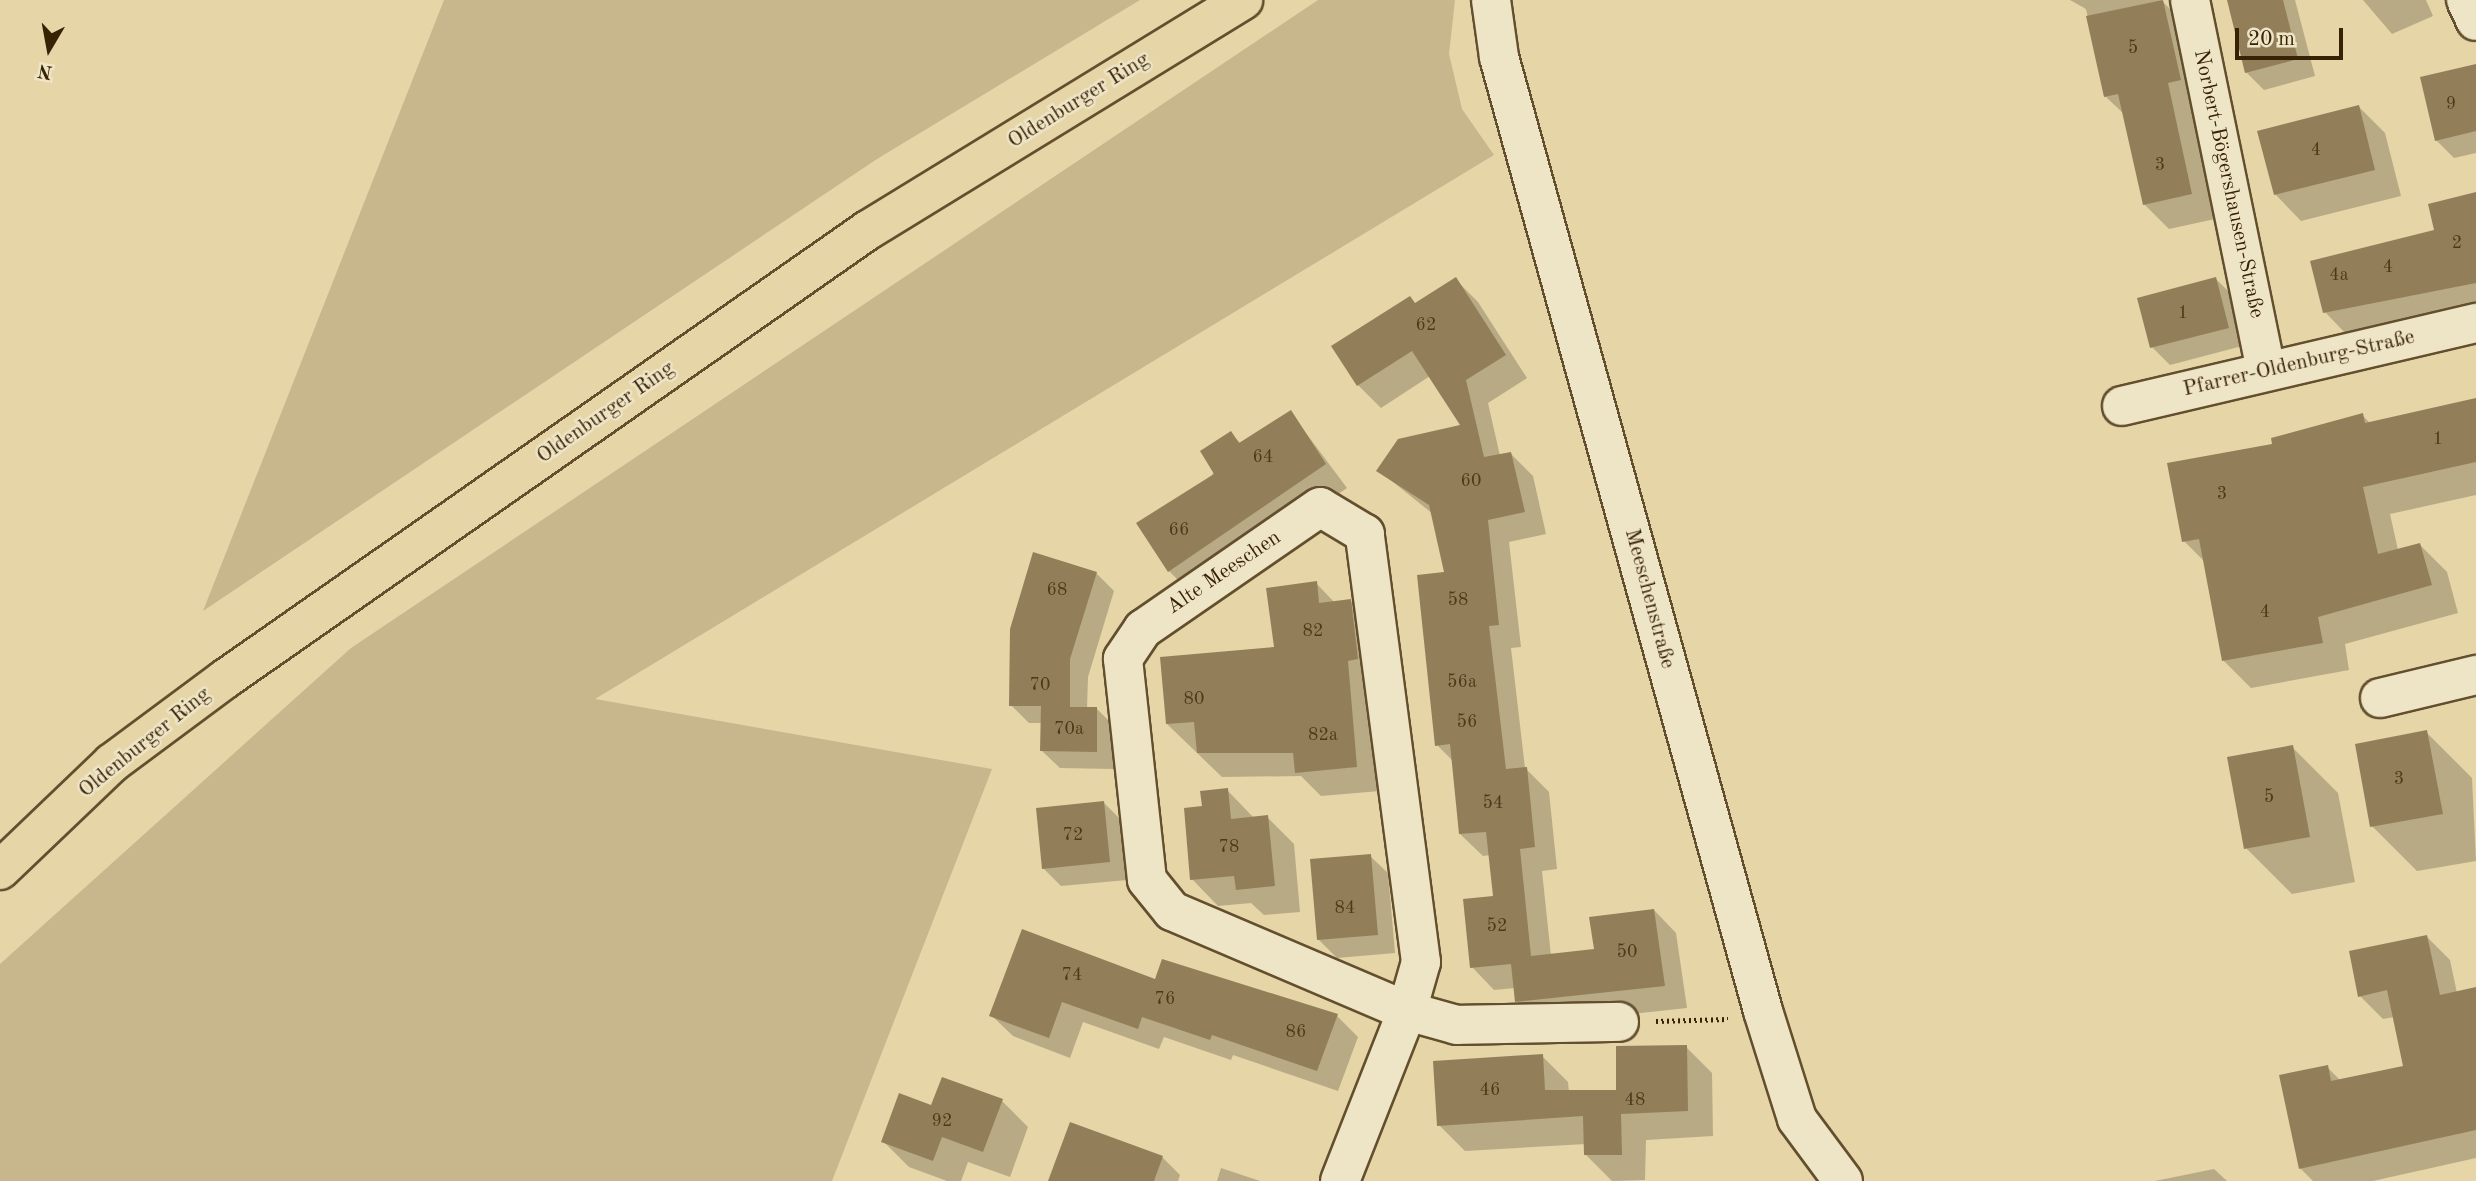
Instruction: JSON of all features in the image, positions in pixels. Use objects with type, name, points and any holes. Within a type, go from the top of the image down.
[{"type":"main road","name":"Oldenburger Ring","points":[[0,870],[112,764],[236,671],[868,230],[1243,0]]},
{"type":"street","name":"Meeschenstraße","points":[[1491,0],[1499,57],[1763,1011],[1797,1119],[1843,1181]]},
{"type":"street","name":"Norbert-Bögershausen-Straße","points":[[2190,0],[2266,369]]},
{"type":"street","points":[[2466,0],[2476,21]]},
{"type":"street","name":"Pfarrer-Oldenburg-Straße","points":[[2122,405],[2266,369],[2476,323]]},
{"type":"street","name":"Alte Meeschen","points":[[1340,1181],[1406,1011],[1421,962],[1365,534],[1320,507],[1143,629],[1123,659],[1147,880],[1172,911],[1406,1011]]},
{"type":"street","points":[[2380,698],[2476,675]]},
{"type":"street","points":[[1406,1011],[1457,1025],[1619,1023]]},
{"type":"path","points":[[1619,1023],[1737,1019],[1763,1011]]},
{"type":"shaded area","points":[[444,0],[1140,0],[877,159],[203,611]]},
{"type":"shaded area","points":[[1318,0],[1455,0],[1449,54],[1462,109],[1494,155],[595,699],[992,769],[832,1181],[0,1181],[0,964],[351,648]]},
{"type":"building","points":[[2163,0],[2181,80],[2168,83],[2192,194],[2143,205],[2118,94],[2104,97],[2086,16]]},
{"type":"building","points":[[2227,0],[2283,0],[2298,59],[2245,73]]},
{"type":"building","points":[[2476,64],[2476,131],[2435,141],[2420,77]]},
{"type":"building","points":[[2359,105],[2375,170],[2274,195],[2257,131]]},
{"type":"building","points":[[2476,192],[2476,283],[2323,313],[2310,261],[2434,230],[2428,204]]},
{"type":"building","points":[[1456,277],[1506,355],[1466,380],[1484,457],[1511,452],[1525,512],[1488,520],[1499,625],[1489,626],[1506,769],[1527,767],[1535,847],[1520,849],[1531,956],[1594,949],[1589,917],[1654,909],[1665,986],[1515,1002],[1511,964],[1470,968],[1463,899],[1493,896],[1486,832],[1459,834],[1450,744],[1435,746],[1417,575],[1444,572],[1429,505],[1376,471],[1398,439],[1460,425],[1412,351],[1357,386],[1331,346],[1410,296],[1415,303]]},
{"type":"building","points":[[2216,277],[2229,328],[2150,348],[2137,298]]},
{"type":"building","points":[[2476,398],[2476,462],[2363,487],[2378,554],[2420,543],[2432,585],[2318,617],[2323,643],[2222,661],[2199,539],[2182,542],[2167,463],[2272,444],[2271,438],[2363,413],[2365,423]]},
{"type":"building","points":[[1291,410],[1326,464],[1168,572],[1136,523],[1214,474],[1200,451],[1231,431],[1239,443]]},
{"type":"building","points":[[1033,552],[1097,572],[1070,659],[1070,707],[1097,707],[1097,752],[1040,751],[1041,706],[1009,706],[1010,629]]},
{"type":"building","points":[[1317,581],[1319,603],[1351,599],[1358,659],[1348,661],[1357,767],[1295,773],[1293,753],[1197,753],[1194,722],[1166,724],[1160,657],[1274,647],[1266,588]]},
{"type":"building","points":[[2427,730],[2443,814],[2370,827],[2355,744]]},
{"type":"building","points":[[2293,745],[2310,837],[2244,849],[2227,757]]},
{"type":"building","points":[[1228,788],[1231,819],[1268,815],[1275,886],[1236,890],[1234,876],[1190,880],[1184,808],[1202,806],[1200,791]]},
{"type":"building","points":[[1104,801],[1110,862],[1042,869],[1036,808]]},
{"type":"building","points":[[1371,854],[1378,935],[1317,940],[1310,859]]},
{"type":"building","points":[[1022,929],[1155,979],[1162,959],[1338,1014],[1317,1071],[1212,1035],[1210,1040],[1142,1017],[1138,1029],[1062,1002],[1049,1038],[989,1016]]},
{"type":"building","points":[[2427,935],[2440,995],[2476,987],[2476,1130],[2299,1169],[2279,1075],[2328,1065],[2331,1081],[2403,1066],[2387,990],[2358,997],[2349,951]]},
{"type":"building","points":[[1687,1045],[1688,1111],[1621,1114],[1622,1155],[1584,1155],[1583,1116],[1437,1126],[1433,1061],[1543,1054],[1545,1090],[1616,1090],[1616,1046]]},
{"type":"building","points":[[942,1077],[1003,1099],[983,1152],[942,1137],[933,1161],[881,1142],[899,1093],[931,1105]]},
{"type":"building","points":[[1070,1122],[1163,1156],[1154,1181],[1048,1181]]}]
